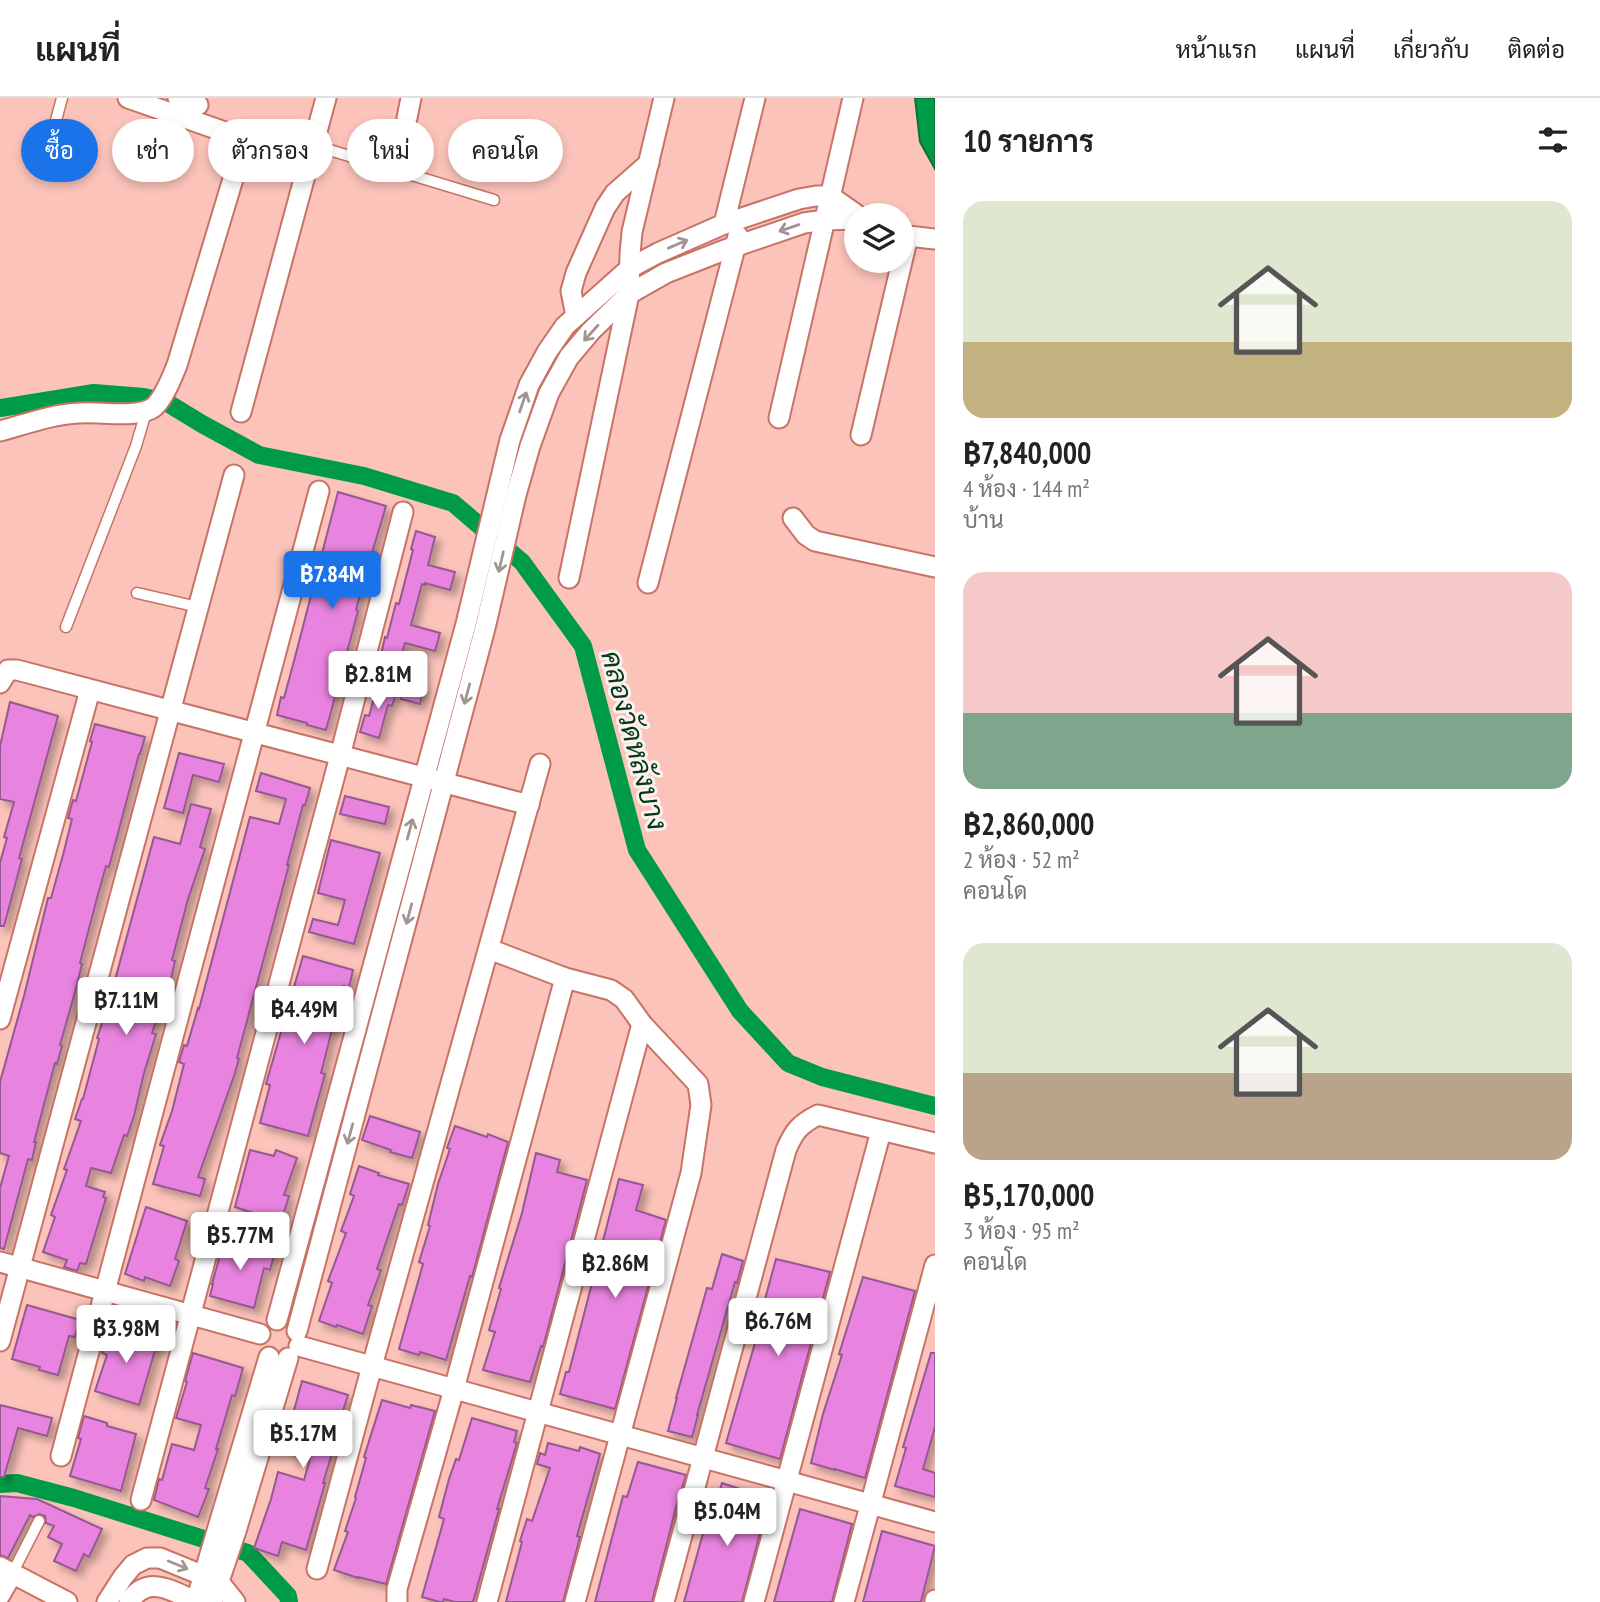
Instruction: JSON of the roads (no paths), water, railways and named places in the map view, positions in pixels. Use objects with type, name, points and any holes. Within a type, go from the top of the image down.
[{"type":"street","points":[[0,430],[79,412],[137,413],[150,409],[171,381],[245,139],[128,98]]},
{"type":"street","points":[[178,98],[198,105]]},
{"type":"street","points":[[320,119],[326,98]]},
{"type":"street","points":[[407,118],[411,98]]},
{"type":"street","points":[[569,578],[629,294],[632,232],[664,98]]},
{"type":"street","points":[[648,583],[736,246],[733,221],[755,98]]},
{"type":"street","points":[[779,418],[853,98]]},
{"type":"street","points":[[576,316],[571,291],[576,273],[605,208],[615,193],[649,163]]},
{"type":"street","points":[[241,412],[302,182]]},
{"type":"street","points":[[228,1527],[295,1345],[485,628],[507,493],[510,440],[529,386],[565,326],[630,268],[733,221],[799,199],[830,196],[844,207]]},
{"type":"street","points":[[277,1320],[466,624],[507,493],[530,446],[549,393],[569,357],[629,294],[666,273],[736,246],[804,223],[844,218]]},
{"type":"street","points":[[914,236],[935,239]]},
{"type":"street","points":[[861,435],[896,273]]},
{"type":"street","points":[[510,440],[530,446]]},
{"type":"street","points":[[0,1341],[234,475]]},
{"type":"street","points":[[61,1456],[320,491]]},
{"type":"street","points":[[141,1500],[403,512]]},
{"type":"street","points":[[793,518],[815,541],[935,567]]},
{"type":"street","points":[[459,649],[478,652]]},
{"type":"street","points":[[0,683],[8,670],[17,670],[529,805]]},
{"type":"street","points":[[0,1019],[90,690]]},
{"type":"street","points":[[317,1569],[540,764]]},
{"type":"street","points":[[489,949],[565,978],[611,990],[624,999],[642,1024],[698,1084],[701,1105],[691,1173],[575,1602]]},
{"type":"street","points":[[397,1602],[397,1589],[565,978]]},
{"type":"street","points":[[486,1602],[642,1024]]},
{"type":"street","points":[[350,1053],[371,1056]]},
{"type":"street","points":[[664,1602],[786,1150],[793,1134],[803,1123],[818,1115],[935,1143]]},
{"type":"street","points":[[754,1602],[881,1131]]},
{"type":"street","points":[[0,1262],[260,1334]]},
{"type":"street","points":[[844,1602],[935,1265]]},
{"type":"street","points":[[277,1320],[289,1323],[295,1345],[278,1360],[268,1357],[261,1347],[260,1334],[267,1325],[277,1320]]},
{"type":"street","points":[[295,1345],[935,1522]]},
{"type":"street","points":[[130,1602],[135,1593],[154,1585],[197,1602],[212,1579],[228,1527],[268,1357]]},
{"type":"street","points":[[107,1602],[133,1565],[146,1558],[160,1558],[212,1579],[235,1602]]},
{"type":"street","points":[[0,1595],[6,1570],[68,1602]]},
{"type":"street","points":[[212,1579],[212,1602]]},
{"type":"lane","points":[[56,119],[62,98]]},
{"type":"lane","points":[[333,151],[494,200]]},
{"type":"lane","points":[[66,627],[150,409]]},
{"type":"lane","points":[[137,593],[198,607]]},
{"type":"lane","points":[[6,1570],[40,1521]]},
{"type":"waterway","name":"คลองวัดหลังบาง","points":[[0,408],[94,393],[144,397],[166,402],[259,455],[364,476],[453,503],[522,562],[583,646],[637,850],[740,1011],[788,1063],[822,1077],[935,1106]]},
{"type":"waterway","points":[[0,1484],[17,1483],[74,1498],[248,1553],[288,1596],[289,1602]]}]
